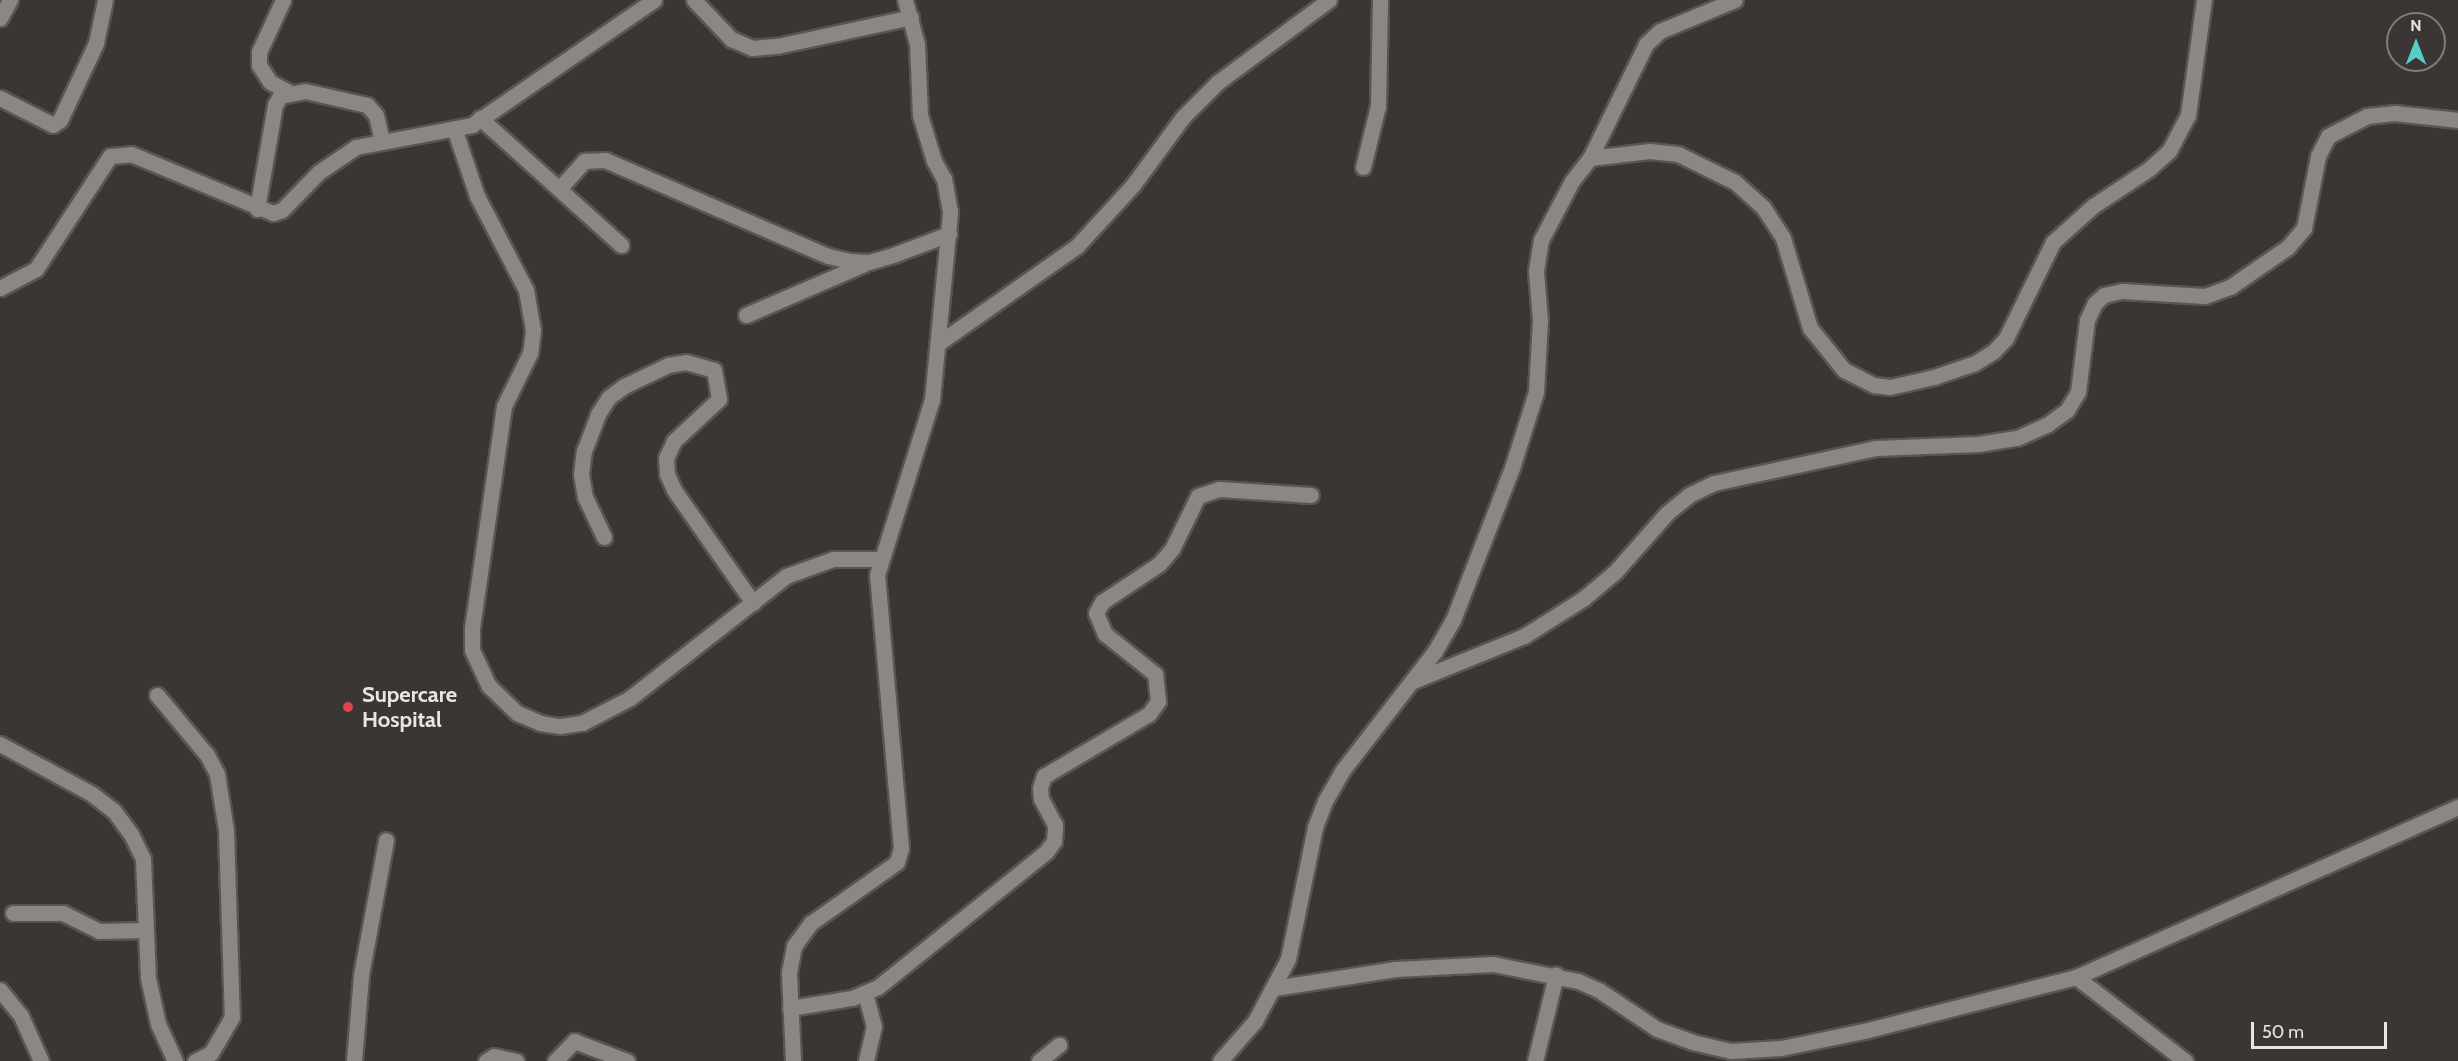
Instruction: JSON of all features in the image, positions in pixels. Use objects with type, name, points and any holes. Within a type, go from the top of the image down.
[{"type":"street","points":[[0,18],[10,0]]},
{"type":"street","points":[[0,98],[53,124],[60,120],[96,43],[105,0]]},
{"type":"street","points":[[283,0],[259,52],[259,65],[270,82],[289,92],[305,91],[367,105],[376,114],[382,140]]},
{"type":"street","points":[[0,288],[36,268],[110,156],[121,153],[131,154],[257,209],[273,213],[282,210],[335,160],[356,147],[382,140],[455,130],[480,118],[654,0]]},
{"type":"street","points":[[694,0],[731,39],[752,48],[777,46],[910,17]]},
{"type":"street","points":[[793,1061],[789,972],[794,946],[812,923],[897,862],[901,848],[876,591],[881,559],[933,400],[949,234],[949,195],[920,114],[917,44],[905,0]]},
{"type":"street","points":[[940,342],[1077,246],[1133,185],[1183,117],[1218,82],[1329,0]]},
{"type":"street","points":[[1363,168],[1378,106],[1380,0]]},
{"type":"street","points":[[1220,1061],[1255,1021],[1288,959],[1313,836],[1325,801],[1342,771],[1411,682],[1453,620],[1512,468],[1536,392],[1540,320],[1536,271],[1541,240],[1572,181],[1590,158],[1646,44],[1660,31],[1735,0]]},
{"type":"street","points":[[1590,158],[1650,152],[1678,154],[1735,182],[1763,207],[1783,238],[1810,328],[1844,370],[1874,385],[1890,387],[1934,377],[1975,363],[1994,351],[2006,338],[2053,242],[2093,206],[2149,169],[2169,151],[2188,114],[2204,0]]},
{"type":"street","points":[[257,209],[275,105],[289,92]]},
{"type":"street","points":[[1411,682],[1524,636],[1584,598],[1616,572],[1667,513],[1689,495],[1714,483],[1876,448],[1978,444],[2017,438],[2048,424],[2067,410],[2078,392],[2087,320],[2095,303],[2104,295],[2122,291],[2205,296],[2230,287],[2288,247],[2304,228],[2318,156],[2328,136],[2367,116],[2395,113],[2458,120]]},
{"type":"street","points":[[480,118],[621,245]]},
{"type":"street","points":[[455,130],[477,196],[526,290],[532,330],[530,353],[504,406],[500,422],[472,628],[477,668],[489,686],[518,713],[560,726],[582,723],[630,698],[786,576],[832,559],[881,559]]},
{"type":"street","points":[[559,189],[584,161],[605,160],[828,256],[869,262]]},
{"type":"street","points":[[746,315],[869,262],[949,234]]},
{"type":"street","points":[[604,537],[585,497],[581,474],[590,430],[603,405],[609,397],[640,376],[668,365],[686,362],[714,370],[719,399],[674,441],[666,458],[667,474],[674,490],[753,603]]},
{"type":"street","points":[[790,1008],[865,993],[904,970],[1046,852],[1054,842],[1056,825],[1041,799],[1040,788],[1044,776],[1149,714],[1158,701],[1155,674],[1098,624],[1096,613],[1102,602],[1159,564],[1172,549],[1198,496],[1206,491],[1311,495]]},
{"type":"street","points":[[157,695],[207,755],[217,774],[226,830],[232,1017],[211,1053],[195,1061]]},
{"type":"street","points":[[0,744],[92,794],[114,811],[143,859],[148,978],[158,1024],[175,1061]]},
{"type":"street","points":[[1274,988],[1463,963],[1556,975],[1600,991],[1657,1029],[1731,1051],[1781,1048],[1864,1031],[2076,977],[2458,807]]},
{"type":"street","points":[[354,1061],[361,975],[387,840]]},
{"type":"street","points":[[13,914],[63,914],[99,931],[146,930]]},
{"type":"street","points":[[1535,1061],[1556,975]]},
{"type":"street","points":[[2076,977],[2185,1061]]},
{"type":"street","points":[[0,990],[21,1016],[41,1061]]},
{"type":"street","points":[[865,993],[874,1026],[866,1061]]},
{"type":"street","points":[[555,1061],[574,1041],[627,1061]]},
{"type":"street","points":[[1039,1061],[1059,1046]]},
{"type":"street","points":[[486,1061],[494,1056],[516,1061]]},
{"type":"place","name":"Supercare Hospital","points":[[348,707]]}]
